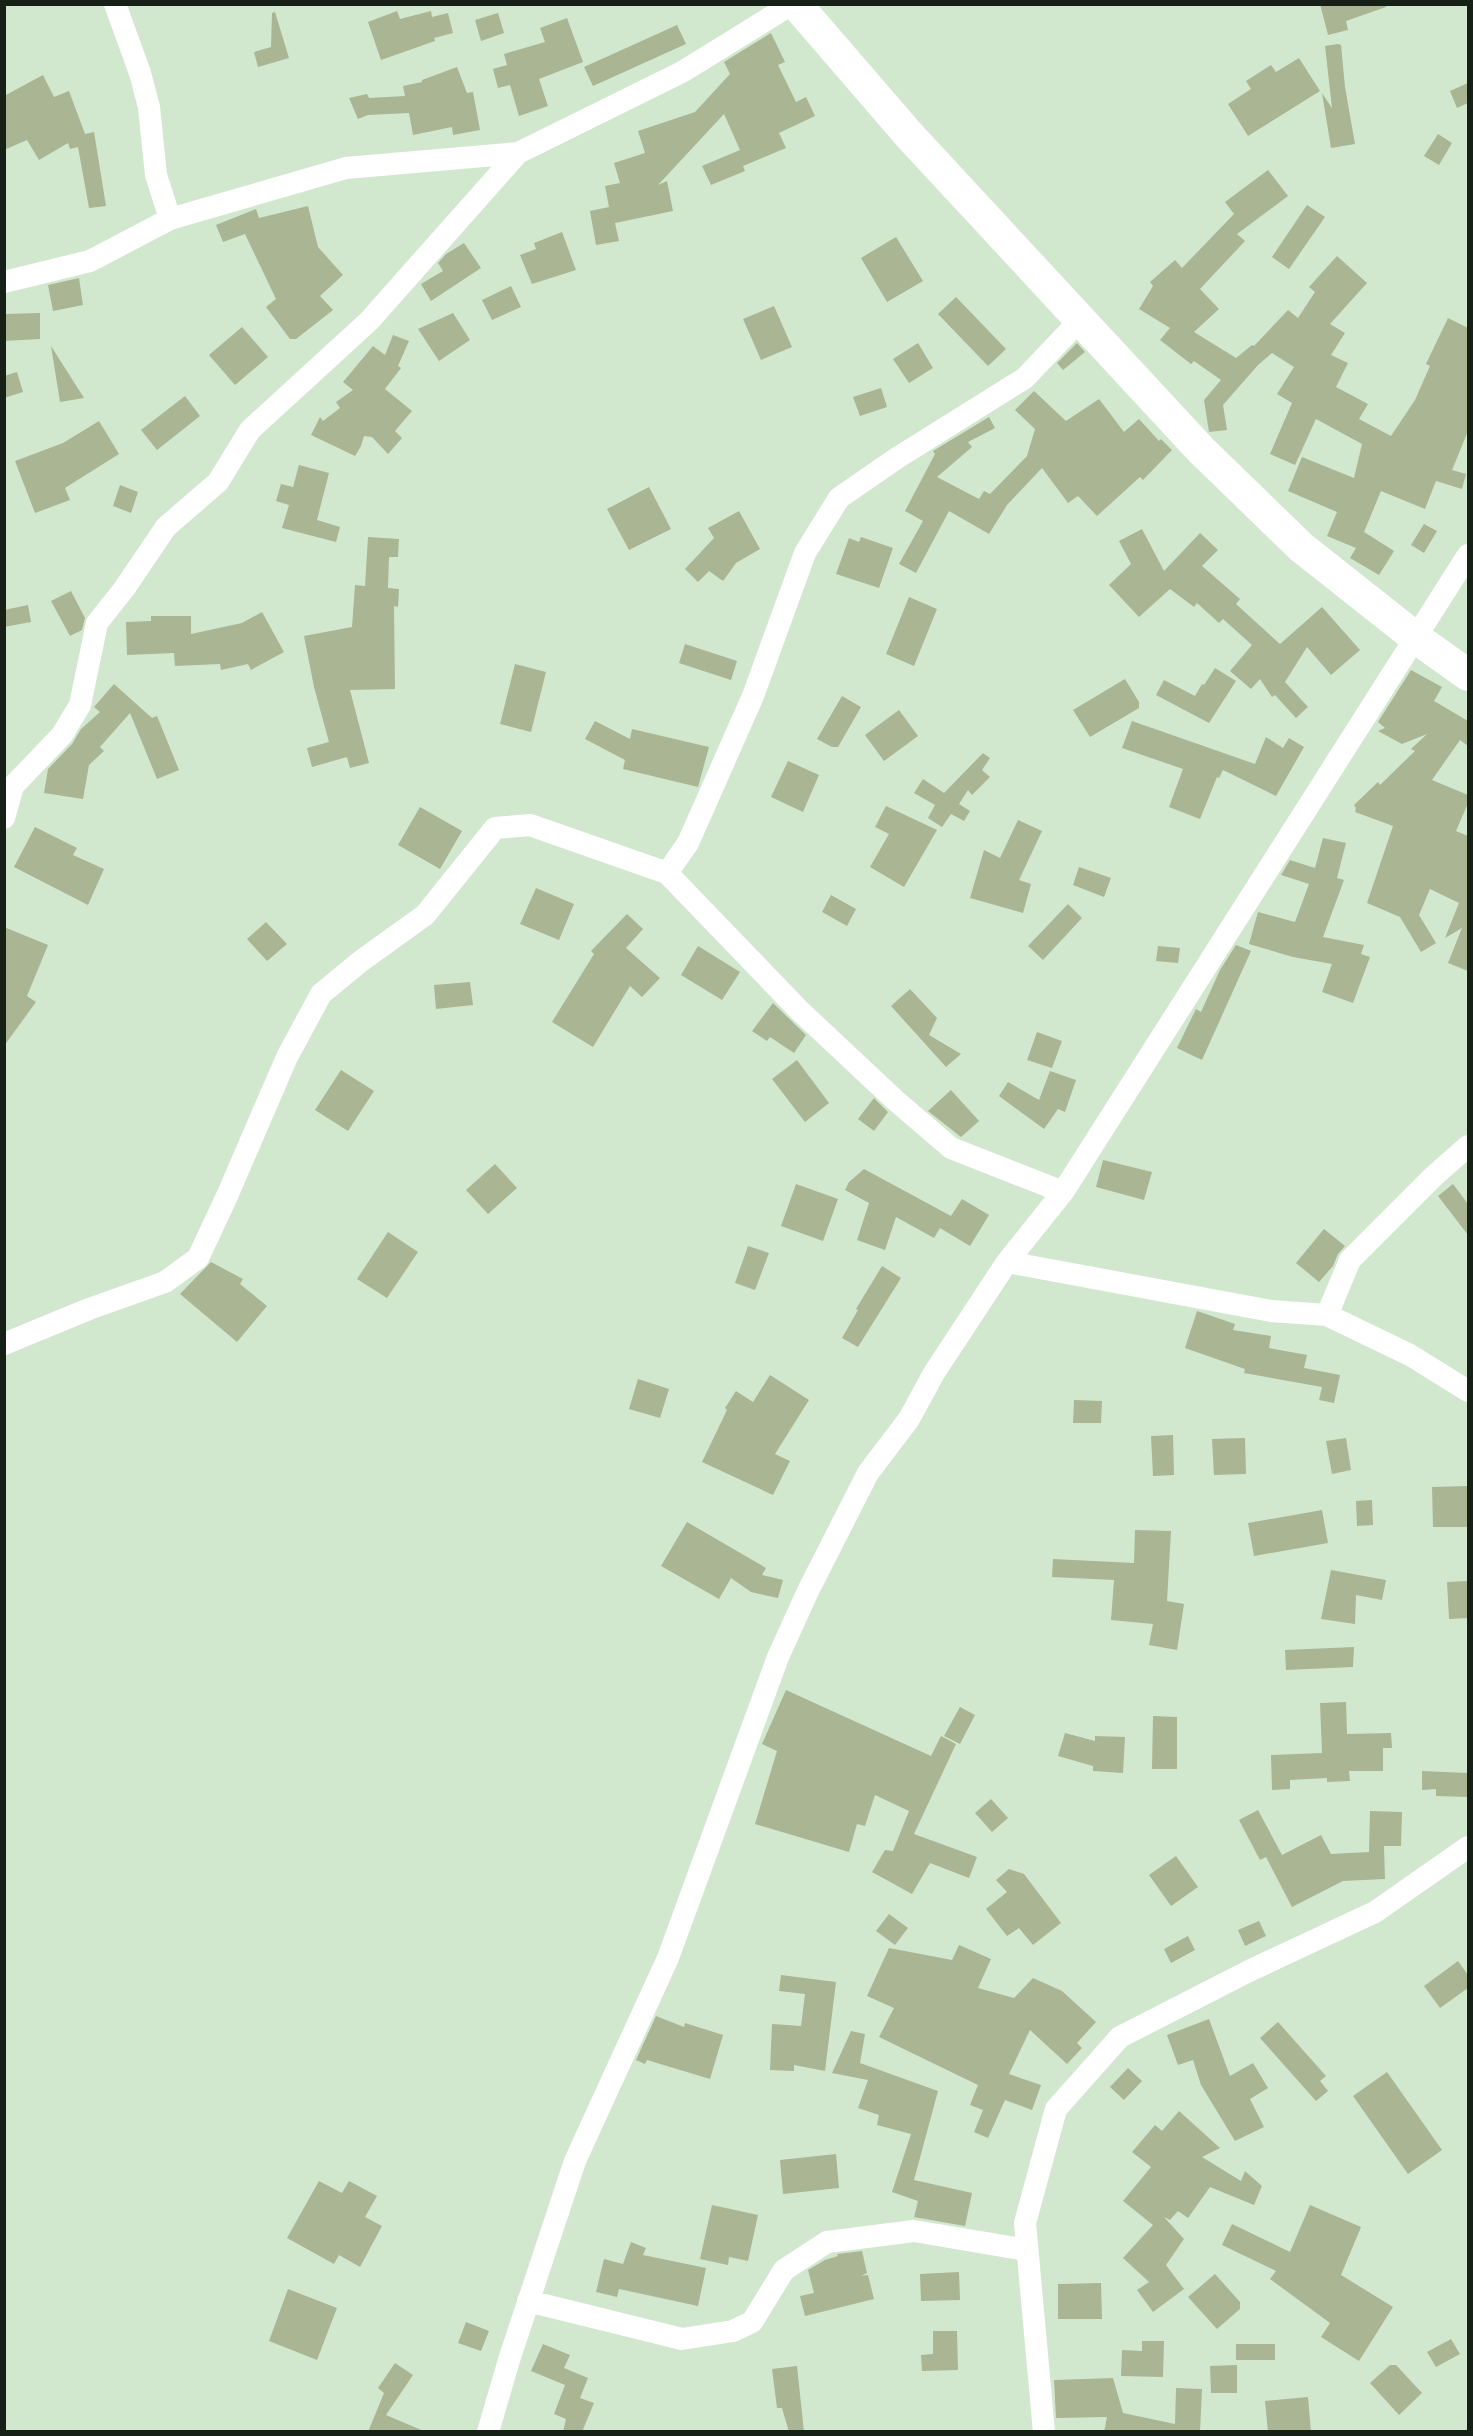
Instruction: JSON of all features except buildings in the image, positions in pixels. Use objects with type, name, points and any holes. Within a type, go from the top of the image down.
[{"type":"street","points":[[115,4],[140,73],[149,107],[156,175],[170,219]]},
{"type":"street","points":[[4,282],[90,261],[170,219],[346,168],[518,153],[682,72],[794,4],[909,135],[1201,450],[1301,547],[1416,638],[1468,675]]},
{"type":"street","points":[[4,818],[13,786],[62,735],[80,705],[97,623],[124,589],[166,527],[218,482],[250,430],[369,321],[518,153]]},
{"type":"street","points":[[667,873],[688,843],[753,696],[804,553],[839,498],[897,458],[1025,378],[1079,321]]},
{"type":"street","points":[[488,2432],[528,2301],[575,2161],[668,1958],[774,1668],[808,1591],[868,1473],[909,1419],[934,1373],[1007,1262],[1064,1192],[1468,555]]},
{"type":"street","points":[[4,1344],[89,1309],[165,1282],[198,1258],[287,1057],[321,994],[361,961],[425,915],[471,861],[495,828],[530,825],[667,873],[799,1010],[895,1100],[951,1148],[1064,1192]]},
{"type":"street","points":[[1327,1315],[1350,1260],[1434,1176],[1468,1146]]},
{"type":"street","points":[[1007,1262],[1271,1311],[1327,1315],[1410,1355],[1468,1391]]},
{"type":"street","points":[[1044,2432],[1025,2223],[1056,2109],[1120,2037],[1249,1971],[1375,1912],[1468,1847]]},
{"type":"street","points":[[528,2301],[682,2339],[733,2331],[752,2322],[784,2270],[827,2242],[914,2231],[1027,2250]]}]
